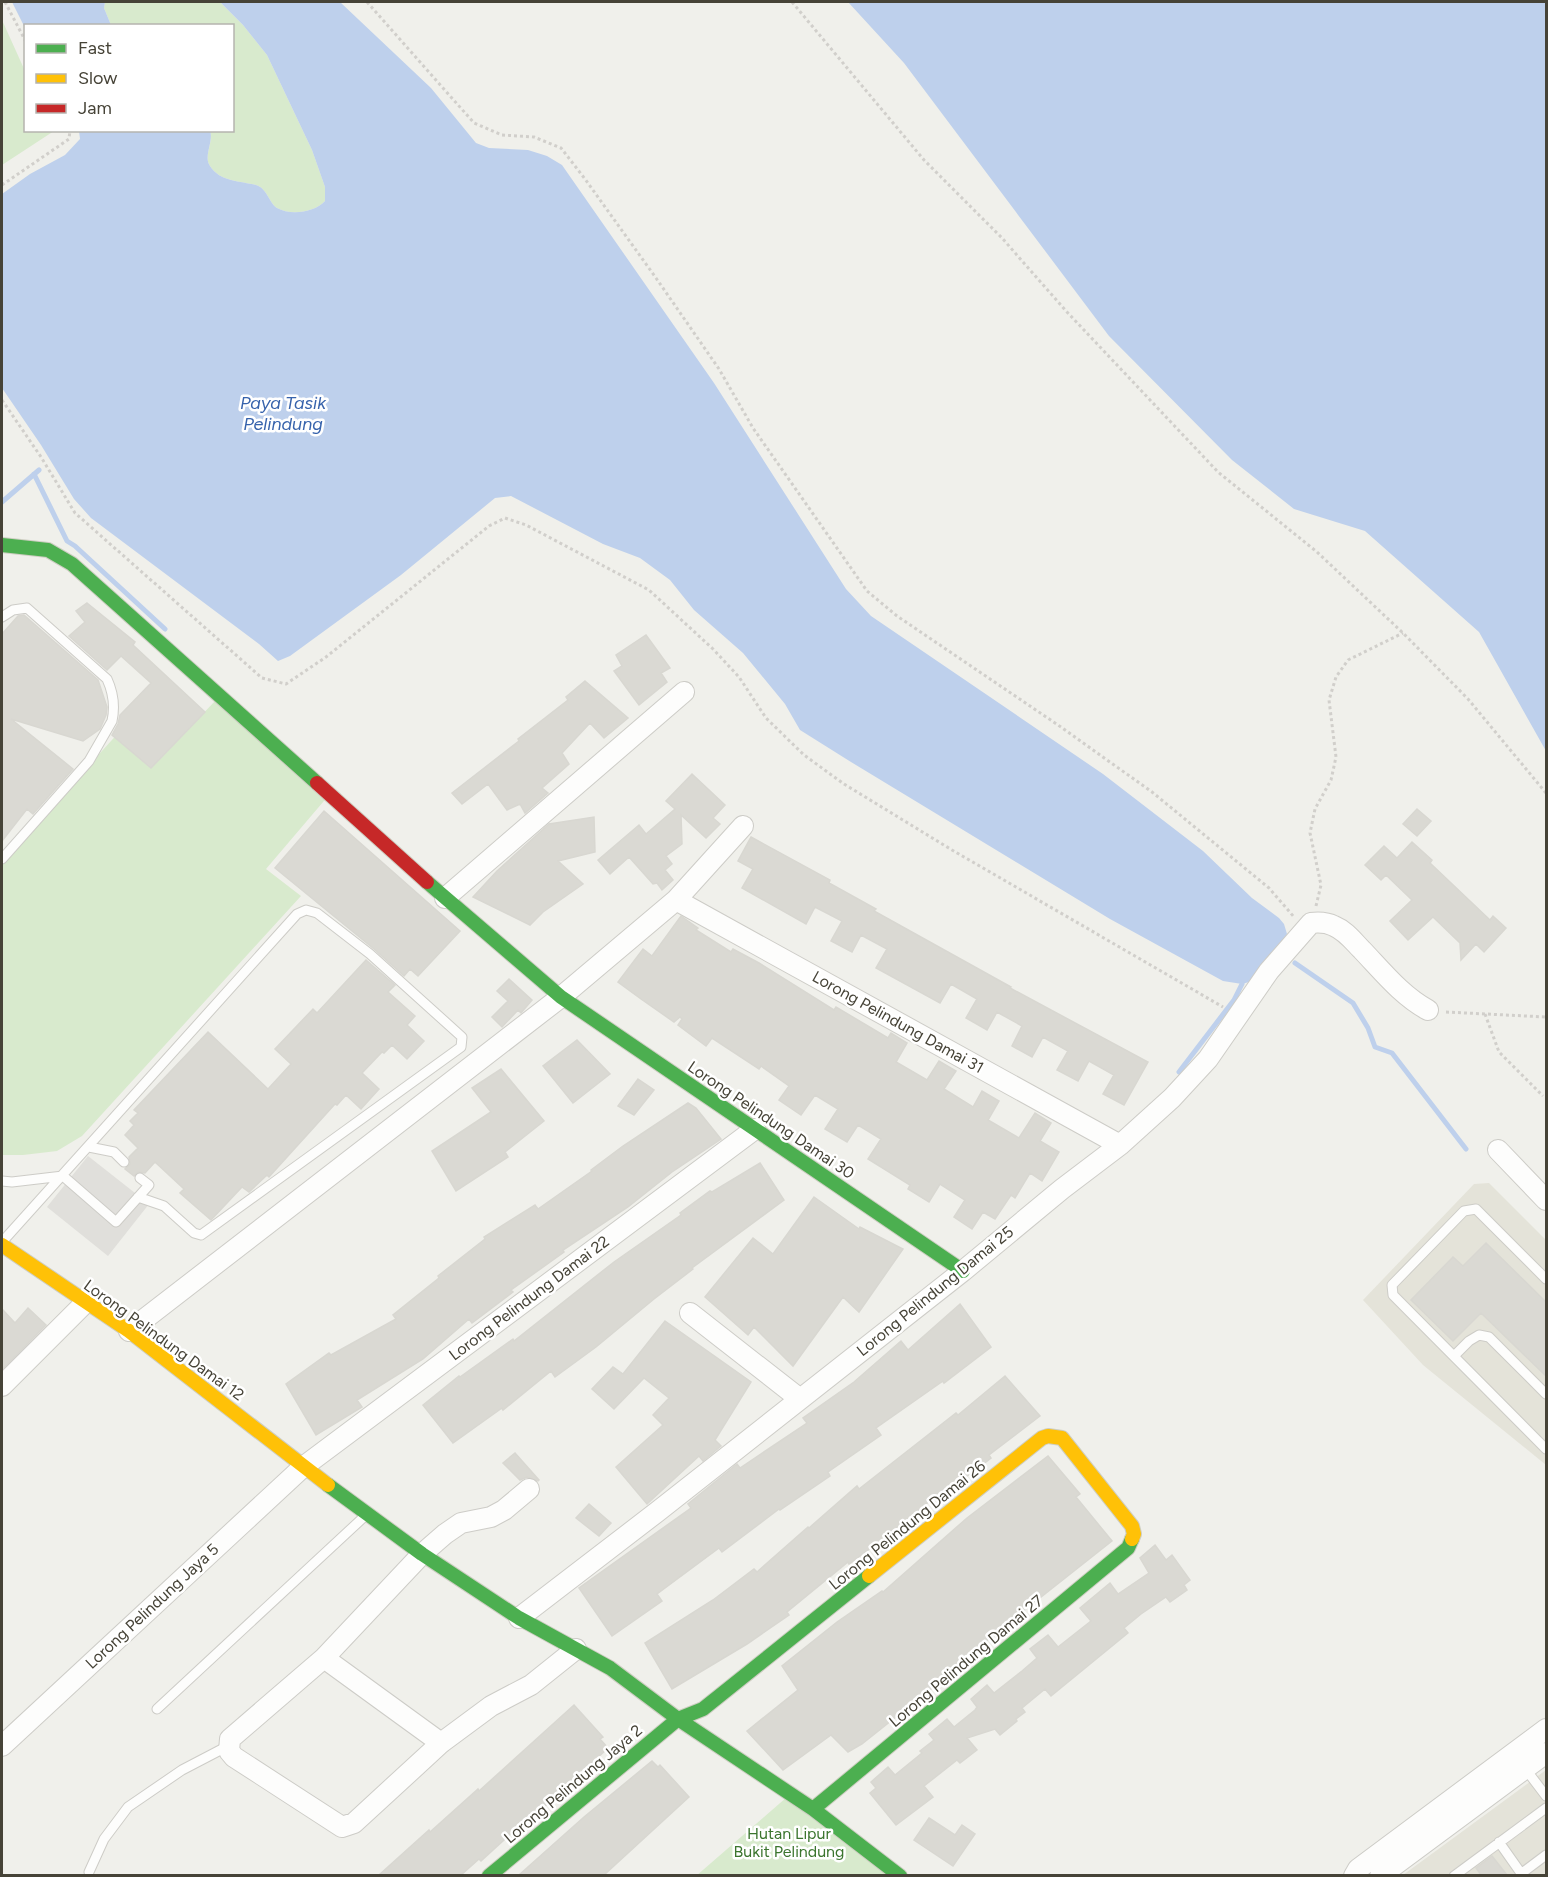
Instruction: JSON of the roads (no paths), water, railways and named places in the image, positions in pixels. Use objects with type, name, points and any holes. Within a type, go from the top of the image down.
[{"type":"street","name":"Lorong Pelindung Damai 30","points":[[2,545],[48,550],[72,564],[445,898],[561,997],[963,1271]]},
{"type":"street","points":[[445,898],[684,692]]},
{"type":"street","points":[[129,1331],[561,997],[676,900],[743,826]]},
{"type":"street","name":"Lorong Pelindung Damai 31","points":[[676,900],[1120,1144]]},
{"type":"street","name":"Lorong Pelindung Damai 25","points":[[519,1618],[963,1271],[1062,1188],[1120,1144],[1173,1098],[1208,1059],[1269,971],[1305,931],[1322,922],[1345,932],[1402,992],[1428,1010]]},
{"type":"street","name":"Lorong Pelindung Damai 22","points":[[303,1467],[755,1129]]},
{"type":"street","points":[[1498,1150],[1546,1200]]},
{"type":"street","name":"Lorong Pelindung Damai 12","points":[[2,1244],[129,1331],[303,1467],[422,1554],[519,1618],[610,1668],[678,1719],[813,1809],[900,1875]]},
{"type":"street","points":[[2,1386],[86,1302]]},
{"type":"street","points":[[690,1313],[800,1399]]},
{"type":"street","name":"Lorong Pelindung Damai 26","points":[[678,1719],[703,1709],[1041,1438],[1056,1436],[1062,1438],[1132,1526],[1134,1534]]},
{"type":"street","name":"Lorong Pelindung Jaya 5","points":[[2,1746],[303,1467]]},
{"type":"street","points":[[529,1489],[504,1510],[490,1517],[461,1523],[422,1554],[324,1658],[230,1738],[229,1751],[342,1827],[346,1827],[354,1823],[441,1743],[482,1712],[531,1685],[576,1650]]},
{"type":"street","name":"Lorong Pelindung Damai 27","points":[[813,1809],[1128,1548],[1134,1534]]},
{"type":"street","points":[[324,1658],[441,1743]]},
{"type":"street","name":"Lorong Pelindung Jaya 2","points":[[489,1875],[678,1719]]},
{"type":"street","points":[[1354,1875],[1358,1869],[1520,1761],[1541,1753],[1546,1729]]},
{"type":"street","points":[[1380,1875],[1520,1761]]},
{"type":"lane","points":[[2,617],[13,610],[27,608],[107,679],[112,695],[113,714],[112,721],[89,762],[2,859]]},
{"type":"lane","points":[[2,1244],[297,914],[306,910],[317,913],[370,954],[462,1038],[460,1047],[201,1235],[194,1233],[164,1206],[138,1197]]},
{"type":"lane","points":[[89,1147],[114,1152],[124,1162]]},
{"type":"lane","points":[[2,1181],[12,1182],[63,1176],[117,1222],[149,1185],[140,1178]]},
{"type":"lane","points":[[1546,1279],[1476,1209],[1464,1210],[1392,1285],[1393,1295],[1546,1449]]},
{"type":"lane","points":[[1454,1356],[1469,1341],[1479,1335],[1489,1337],[1546,1394]]},
{"type":"lane","points":[[157,1709],[367,1514]]},
{"type":"lane","points":[[89,1872],[105,1839],[128,1807],[182,1770],[228,1746]]},
{"type":"lane","points":[[1520,1761],[1546,1796]]},
{"type":"lane","points":[[1455,1875],[1546,1808]]},
{"type":"lane","points":[[1499,1842],[1522,1874],[1546,1855]]},
{"type":"water","points":[[12,2],[105,2],[104,8],[111,24],[24,24],[24,26]]},
{"type":"water","name":"Paya Tasik Pelindung","points":[[220,2],[340,2],[431,88],[476,143],[489,148],[528,150],[547,156],[562,165],[714,383],[846,589],[871,616],[1103,774],[1203,851],[1252,898],[1279,918],[1287,934],[1281,945],[1249,982],[1242,984],[1223,981],[1110,919],[800,730],[785,704],[743,653],[694,610],[670,580],[640,558],[603,544],[511,496],[495,498],[401,575],[290,656],[278,661],[259,644],[91,518],[74,499],[2,388],[2,194],[30,174],[65,155],[80,139],[79,132],[210,132],[208,162],[219,175],[260,187],[274,206],[289,212],[302,212],[321,205],[325,201],[325,187],[312,150],[267,55],[243,25]]},
{"type":"water","points":[[848,2],[1546,2],[1546,751],[1479,632],[1365,531],[1294,509],[1232,460],[1109,336],[904,63]]},
{"type":"waterway","points":[[2,502],[39,470]]},
{"type":"waterway","points":[[34,474],[67,541],[165,629]]},
{"type":"waterway","points":[[1295,963],[1353,1003],[1368,1028],[1375,1047],[1392,1053],[1466,1149]]},
{"type":"waterway","points":[[1179,1072],[1234,1000],[1242,984]]},
{"type":"park label","name":"Hutan Lipur Bukit Pelindung","points":[[789,1842]]}]
